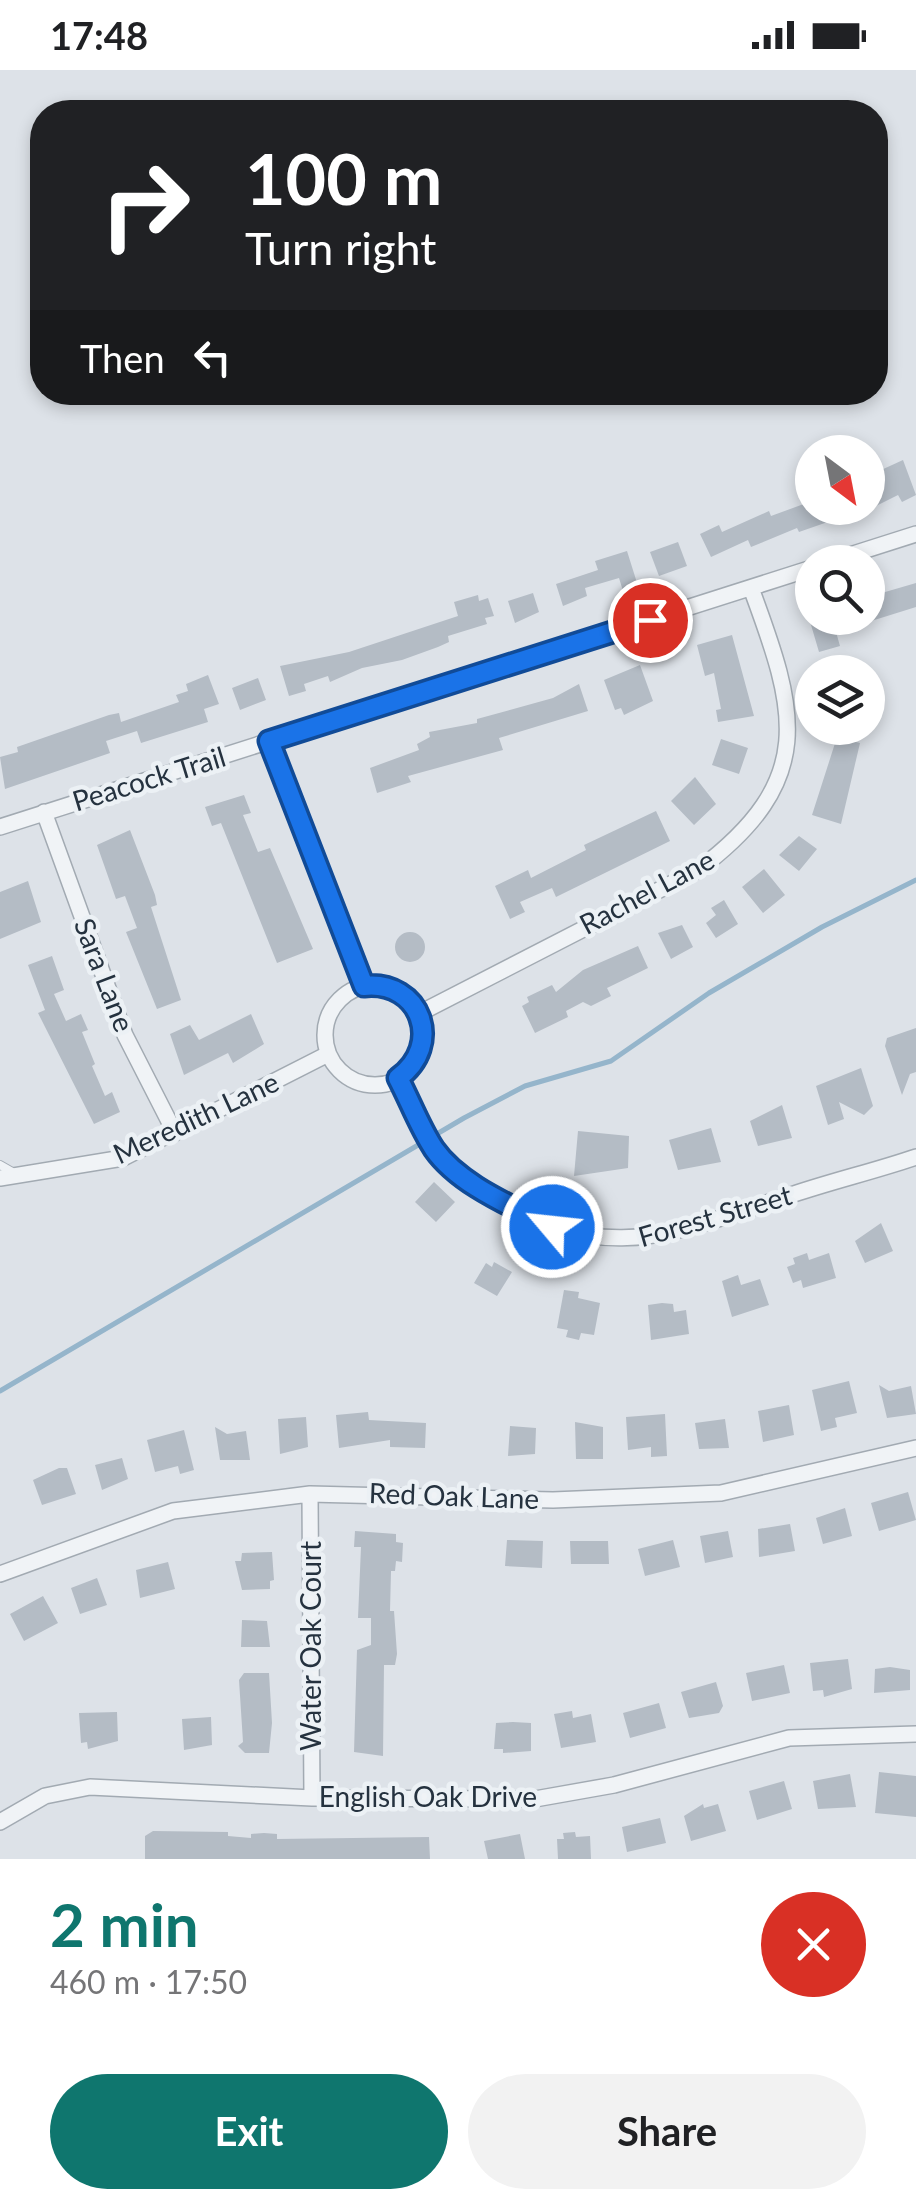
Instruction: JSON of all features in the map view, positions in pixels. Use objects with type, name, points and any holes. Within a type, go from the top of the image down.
[{"type":"street","points":[[881,545],[916,534]]},
{"type":"street","name":"Peacock Trail","points":[[0,827],[795,574]]},
{"type":"street","name":"Rachel Lane","points":[[420,1013],[698,870],[730,846],[762,810],[784,765],[790,720],[784,676],[751,588]]},
{"type":"street","points":[[269,741],[364,986]]},
{"type":"street","name":"Sara Lane","points":[[44,812],[126,1035],[175,1133]]},
{"type":"street","points":[[377,985],[402,993],[420,1013],[424,1042],[420,1057],[398,1078],[366,1084],[337,1068],[328,1054],[325,1038],[335,1005],[364,986],[377,985]]},
{"type":"street","name":"Meredith Lane","points":[[0,1178],[123,1158],[328,1054]]},
{"type":"street","name":"Forest Street","points":[[398,1078],[433,1147],[446,1162],[520,1211],[585,1237],[623,1241],[669,1234],[916,1157]]},
{"type":"street","name":"Red Oak Lane","points":[[0,1574],[173,1511],[310,1494],[553,1500],[721,1492],[916,1448]]},
{"type":"street","name":"Water Oak Court","points":[[310,1494],[312,1798]]},
{"type":"street","name":"English Oak Drive","points":[[0,1822],[45,1796],[90,1787],[312,1798],[535,1799],[614,1785],[788,1738],[916,1734]]},
{"type":"lane","points":[[0,1165],[18,1176]]},
{"type":"building","points":[[903,460],[916,495],[902,502],[898,495],[885,502],[885,468]]},
{"type":"building","points":[[795,507],[795,525],[819,525],[799,532],[797,528],[751,547],[748,540],[711,557],[700,534],[719,525],[722,532],[769,511],[771,516]]},
{"type":"building","points":[[678,542],[687,566],[659,576],[650,552]]},
{"type":"building","points":[[627,551],[638,586],[623,591],[619,578],[585,588],[587,596],[563,606],[556,584],[598,570],[595,561]]},
{"type":"building","points":[[916,583],[916,607],[885,617],[885,592]]},
{"type":"building","points":[[533,593],[539,612],[515,623],[508,601]]},
{"type":"building","points":[[478,595],[479,601],[488,598],[494,616],[485,618],[487,624],[448,636],[449,642],[402,660],[362,668],[330,682],[328,676],[304,684],[306,691],[289,696],[280,666],[349,652],[458,616],[454,602]]},
{"type":"building","points":[[732,635],[754,716],[718,722],[716,710],[721,709],[714,673],[705,676],[697,645]]},
{"type":"building","points":[[814,635],[837,635],[840,646],[819,652]]},
{"type":"building","points":[[640,665],[653,701],[624,715],[621,708],[615,710],[604,680]]},
{"type":"building","points":[[208,675],[219,704],[204,709],[208,722],[141,743],[137,731],[106,741],[110,753],[5,789],[0,757],[18,752],[17,747],[109,715],[119,713],[121,722],[179,702],[176,695],[188,691],[186,684]]},
{"type":"building","points":[[258,678],[266,700],[240,710],[232,688]]},
{"type":"building","points":[[579,684],[588,711],[499,738],[503,750],[408,776],[411,782],[377,793],[370,768],[419,750],[417,744],[430,737],[429,732],[477,723],[477,719],[553,698]]},
{"type":"building","points":[[721,739],[748,748],[739,774],[712,765]]},
{"type":"building","points":[[834,745],[860,745],[841,824],[812,815]]},
{"type":"building","points":[[695,777],[716,804],[694,825],[671,801]]},
{"type":"building","points":[[244,795],[251,813],[243,815],[258,852],[270,848],[313,949],[277,963],[221,823],[212,826],[205,807]]},
{"type":"building","points":[[656,811],[670,841],[556,897],[552,888],[520,902],[525,912],[510,919],[495,886],[528,870],[531,878],[586,850],[584,845]]},
{"type":"building","points":[[130,830],[155,895],[157,905],[151,907],[181,1000],[157,1009],[126,932],[137,928],[125,896],[116,899],[97,845]]},
{"type":"building","points":[[799,836],[817,849],[799,871],[779,855]]},
{"type":"building","points":[[764,869],[785,895],[763,913],[742,887]]},
{"type":"building","points":[[28,881],[41,922],[0,939],[0,892]]},
{"type":"building","points":[[724,900],[738,924],[716,938],[706,923],[716,915],[711,908]]},
{"type":"building","points":[[682,925],[693,947],[671,959],[658,933]]},
{"type":"building","points":[[410,932],[421,936],[425,947],[421,958],[410,962],[399,958],[395,947],[399,936]]},
{"type":"building","points":[[638,946],[648,968],[607,988],[611,996],[591,1006],[583,1002],[566,1011],[568,1017],[535,1033],[522,1006],[529,1002],[527,997],[552,985],[556,992],[583,970]]},
{"type":"building","points":[[52,956],[64,990],[54,994],[66,1021],[81,1014],[88,1030],[82,1032],[95,1064],[92,1066],[105,1096],[112,1092],[120,1112],[94,1124],[38,1013],[45,1010],[28,965]]},
{"type":"building","points":[[251,1014],[264,1044],[233,1063],[228,1053],[184,1075],[170,1034],[190,1025],[199,1040]]},
{"type":"building","points":[[916,1028],[916,1072],[910,1074],[902,1095],[885,1046],[887,1038]]},
{"type":"building","points":[[861,1068],[873,1106],[864,1115],[839,1102],[844,1119],[828,1125],[816,1086]]},
{"type":"building","points":[[782,1105],[792,1138],[758,1146],[750,1121]]},
{"type":"building","points":[[711,1128],[721,1162],[678,1170],[669,1140]]},
{"type":"building","points":[[578,1131],[629,1136],[628,1168],[574,1176]]},
{"type":"building","points":[[434,1182],[455,1202],[436,1222],[415,1202]]},
{"type":"building","points":[[881,1223],[893,1251],[865,1263],[855,1241]]},
{"type":"building","points":[[807,1253],[809,1260],[829,1253],[836,1278],[803,1288],[801,1280],[793,1283],[787,1267],[795,1264],[793,1258]]},
{"type":"building","points":[[494,1262],[512,1272],[497,1296],[474,1283],[486,1263],[492,1267]]},
{"type":"building","points":[[738,1275],[741,1285],[760,1279],[769,1305],[732,1317],[722,1281]]},
{"type":"building","points":[[564,1290],[579,1292],[578,1298],[600,1303],[594,1335],[581,1333],[579,1340],[566,1337],[568,1330],[557,1328]]},
{"type":"building","points":[[673,1304],[674,1312],[686,1310],[689,1334],[651,1340],[648,1305]]},
{"type":"building","points":[[849,1381],[857,1413],[835,1418],[837,1427],[821,1431],[812,1390]]},
{"type":"building","points":[[879,1385],[889,1391],[911,1386],[916,1414],[887,1418]]},
{"type":"building","points":[[789,1405],[794,1435],[763,1442],[758,1411]]},
{"type":"building","points":[[368,1412],[369,1420],[426,1423],[425,1448],[390,1447],[390,1440],[339,1448],[336,1415]]},
{"type":"building","points":[[665,1414],[667,1456],[651,1457],[651,1447],[628,1450],[626,1417]]},
{"type":"building","points":[[306,1417],[308,1447],[280,1454],[278,1419]]},
{"type":"building","points":[[725,1419],[729,1448],[699,1449],[695,1423]]},
{"type":"building","points":[[575,1422],[603,1427],[603,1459],[576,1459]]},
{"type":"building","points":[[510,1426],[536,1428],[535,1454],[508,1456]]},
{"type":"building","points":[[215,1427],[227,1434],[246,1431],[250,1460],[220,1460]]},
{"type":"building","points":[[184,1430],[194,1470],[180,1474],[178,1466],[155,1472],[147,1440]]},
{"type":"building","points":[[122,1458],[128,1479],[102,1490],[95,1465]]},
{"type":"building","points":[[67,1468],[76,1494],[42,1505],[33,1480]]},
{"type":"building","points":[[908,1492],[916,1520],[879,1531],[871,1503]]},
{"type":"building","points":[[845,1508],[852,1536],[823,1544],[816,1518]]},
{"type":"building","points":[[790,1524],[795,1551],[759,1557],[758,1529]]},
{"type":"building","points":[[355,1531],[396,1534],[396,1542],[403,1543],[402,1562],[396,1561],[395,1571],[391,1571],[390,1611],[394,1611],[397,1654],[395,1665],[384,1665],[383,1756],[354,1752],[357,1650],[371,1645],[371,1618],[358,1618],[361,1547],[354,1547]]},
{"type":"building","points":[[728,1531],[733,1557],[705,1563],[700,1536]]},
{"type":"building","points":[[507,1540],[543,1541],[542,1568],[505,1566]]},
{"type":"building","points":[[673,1540],[680,1567],[645,1576],[638,1549]]},
{"type":"building","points":[[570,1541],[608,1541],[609,1564],[571,1564]]},
{"type":"building","points":[[272,1552],[274,1580],[270,1581],[270,1589],[242,1590],[235,1561],[241,1561],[242,1553]]},
{"type":"building","points":[[168,1562],[175,1589],[140,1598],[136,1570]]},
{"type":"building","points":[[97,1578],[107,1605],[80,1614],[71,1588]]},
{"type":"building","points":[[43,1596],[58,1623],[24,1641],[10,1614]]},
{"type":"building","points":[[242,1620],[267,1621],[270,1647],[241,1647]]},
{"type":"building","points":[[848,1659],[852,1689],[824,1697],[823,1690],[813,1691],[810,1663]]},
{"type":"building","points":[[784,1665],[790,1693],[752,1701],[746,1673]]},
{"type":"building","points":[[875,1669],[910,1670],[910,1690],[874,1693]]},
{"type":"building","points":[[244,1673],[269,1673],[269,1753],[245,1753],[238,1746],[243,1742],[239,1680]]},
{"type":"building","points":[[716,1682],[723,1706],[719,1713],[689,1718],[681,1692]]},
{"type":"building","points":[[659,1703],[666,1728],[630,1738],[623,1713]]},
{"type":"building","points":[[572,1711],[573,1718],[591,1714],[596,1742],[561,1748],[554,1714]]},
{"type":"building","points":[[117,1712],[118,1741],[88,1749],[87,1742],[81,1743],[79,1713]]},
{"type":"building","points":[[211,1717],[212,1745],[184,1750],[182,1719]]},
{"type":"building","points":[[496,1723],[531,1723],[531,1751],[503,1753],[503,1749],[494,1749]]},
{"type":"building","points":[[879,1772],[916,1776],[916,1817],[875,1813]]},
{"type":"building","points":[[850,1774],[856,1807],[818,1809],[813,1781]]},
{"type":"building","points":[[784,1781],[792,1809],[757,1820],[749,1791]]},
{"type":"building","points":[[703,1804],[704,1808],[718,1804],[726,1831],[691,1841],[684,1816]]},
{"type":"building","points":[[660,1818],[666,1843],[627,1852],[622,1827]]},
{"type":"building","points":[[153,1831],[228,1832],[228,1836],[251,1838],[251,1834],[264,1833],[277,1834],[277,1839],[429,1837],[430,1859],[145,1859],[145,1836]]},
{"type":"building","points":[[575,1832],[576,1837],[590,1836],[591,1859],[558,1859],[557,1839],[564,1839],[563,1833]]},
{"type":"building","points":[[520,1834],[525,1859],[488,1859],[484,1841]]},
{"type":"waterway","points":[[0,1391],[464,1118],[525,1086],[611,1061],[709,993],[822,927],[916,880]]},
{"type":"route","points":[[552,1227],[504,1202],[446,1162],[433,1147],[398,1078],[411,1070],[420,1057],[424,1042],[420,1013],[402,993],[377,985],[364,986],[269,741],[650,620]]}]
